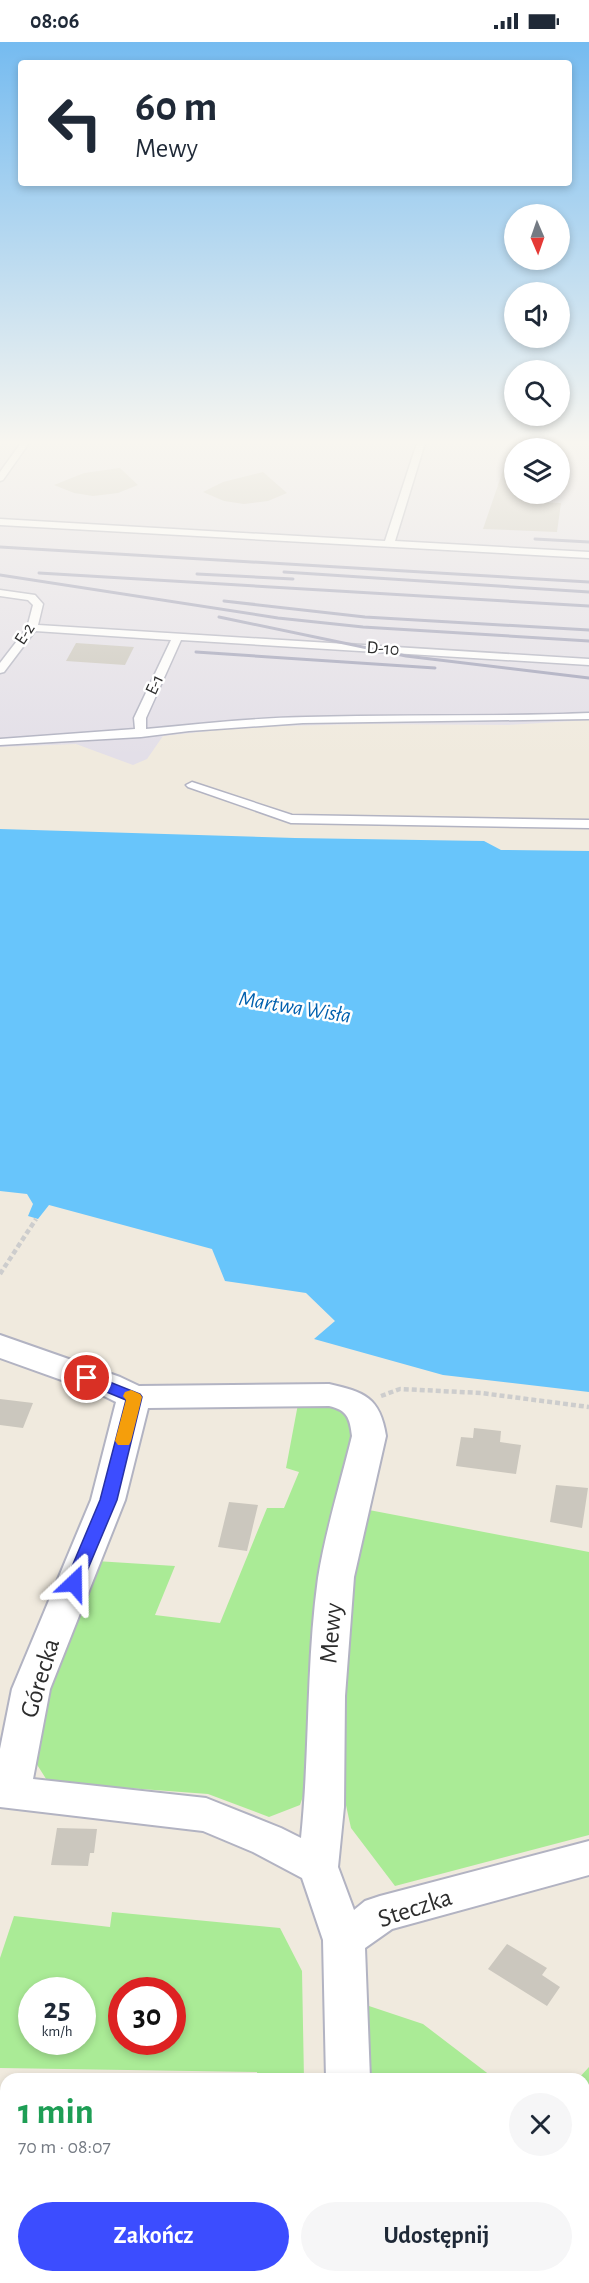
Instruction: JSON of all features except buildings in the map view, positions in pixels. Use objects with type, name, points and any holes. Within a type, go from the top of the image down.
[{"type":"street","points":[[0,1346],[109,1385],[134,1397],[310,1394],[347,1399],[358,1405]]},
{"type":"street","name":"Górecka","points":[[134,1397],[108,1500],[32,1689],[6,1791],[206,1815],[267,1840],[318,1867]]},
{"type":"street","name":"Mewy","points":[[318,1867],[324,1807],[327,1696],[336,1577],[369,1436],[367,1420],[358,1405]]},
{"type":"street","name":"Steczka","points":[[344,1940],[380,1914],[589,1858]]},
{"type":"street","points":[[318,1867],[344,1940],[348,2073]]},
{"type":"lane","points":[[454,548],[589,555]]},
{"type":"lane","name":"E-2","points":[[0,593],[31,597],[38,604],[32,628],[0,670]]},
{"type":"lane","name":"D-10","points":[[32,628],[589,662]]},
{"type":"lane","name":"E-1","points":[[141,734],[140,718],[177,637]]},
{"type":"lane","points":[[0,742],[141,734],[243,723],[305,720],[503,720],[589,716]]},
{"type":"lane","points":[[192,785],[291,819],[589,824]]},
{"type":"path","points":[[0,1274],[36,1219]]},
{"type":"path","points":[[358,1405],[400,1389],[481,1393],[589,1407]]},
{"type":"shaded area","points":[[0,548],[589,548],[589,720],[508,725],[367,724],[246,727],[163,736],[147,759],[133,765],[76,744],[0,747]]},
{"type":"green space","points":[[298,1404],[339,1405],[356,1420],[308,1782],[300,1805],[269,1817],[208,1794],[48,1782],[36,1763],[37,1719],[96,1561],[175,1566],[155,1615],[220,1623],[267,1508],[284,1508],[299,1472],[286,1468]]},
{"type":"green space","points":[[369,1510],[589,1552],[589,1835],[395,1886],[351,1828],[338,1769],[338,1648]]},
{"type":"green space","points":[[112,1912],[280,1928],[302,1971],[304,2073],[0,2068],[0,1958],[14,1916],[110,1927]]},
{"type":"green space","points":[[357,2002],[423,2024],[487,2073],[361,2073]]},
{"type":"water","name":"Martwa Wisła","points":[[0,829],[484,841],[501,850],[589,851],[589,1392],[443,1375],[314,1339],[335,1321],[306,1293],[225,1281],[212,1249],[49,1205],[38,1219],[28,1216],[33,1204],[27,1194],[0,1191]]},
{"type":"railway","points":[[10,548],[589,582]]},
{"type":"railway","points":[[284,572],[589,592]]},
{"type":"railway","points":[[39,573],[589,606]]},
{"type":"railway","points":[[197,574],[293,579]]},
{"type":"railway","points":[[0,575],[278,618],[363,627],[589,641]]},
{"type":"railway","points":[[224,601],[365,617],[589,630]]},
{"type":"railway","points":[[219,617],[406,656],[589,678]]},
{"type":"railway","points":[[196,652],[435,668]]},
{"type":"slow traffic","points":[[123,1441],[134,1397],[131,1396]]},
{"type":"route","points":[[74,1583],[108,1500],[134,1397],[87,1378]]}]
